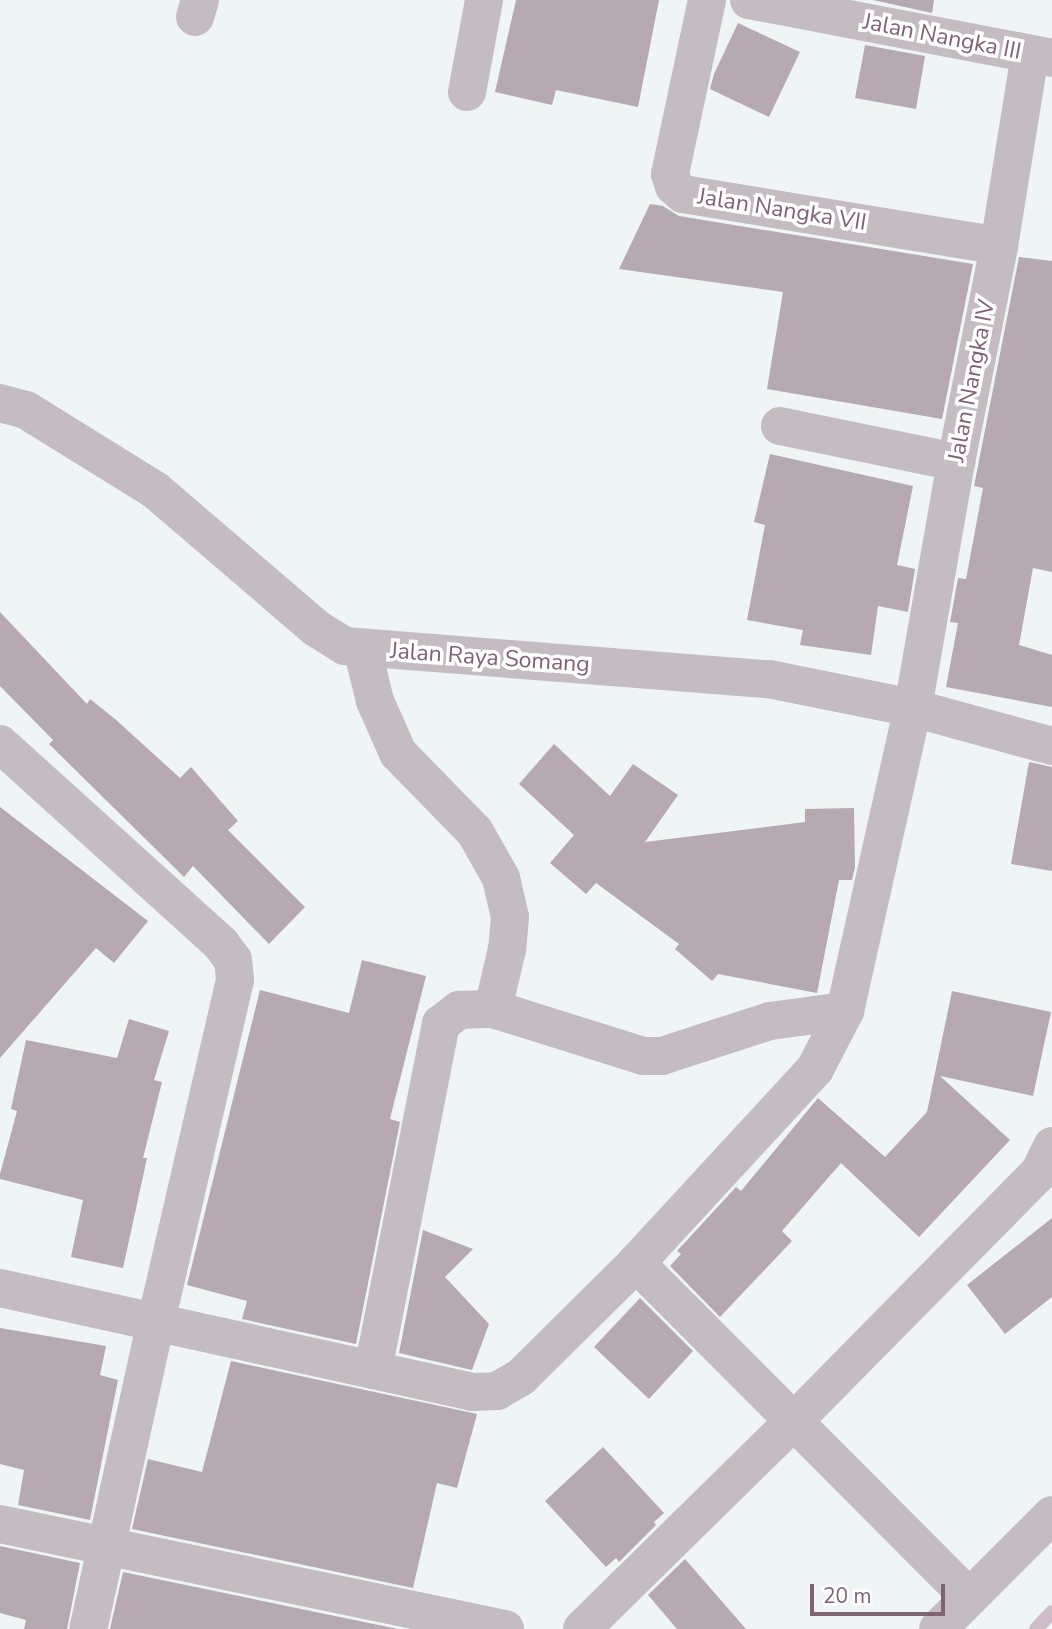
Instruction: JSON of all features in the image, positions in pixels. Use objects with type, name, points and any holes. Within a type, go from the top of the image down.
[{"type":"street","points":[[467,92],[484,0]]},
{"type":"street","name":"Jalan Nangka VII","points":[[707,0],[670,174],[674,186],[683,194],[999,246]]},
{"type":"street","name":"Jalan Nangka III","points":[[749,0],[1041,56]]},
{"type":"street","name":"Jalan Nangka IV","points":[[0,1289],[472,1392],[497,1391],[521,1377],[636,1263],[815,1069],[845,1011],[912,708],[956,462],[999,246],[1041,56]]},
{"type":"street","name":"Jalan Raya Somang","points":[[0,403],[26,410],[155,490],[316,628],[345,646],[769,679],[912,708],[1052,746]]},
{"type":"street","points":[[780,426],[956,462]]},
{"type":"street","points":[[362,648],[375,701],[398,753],[475,832],[500,878],[510,917],[507,949],[493,1009]]},
{"type":"street","points":[[0,744],[221,944],[233,960],[235,979],[156,1321],[89,1629]]},
{"type":"street","points":[[373,1370],[441,1024],[458,1010],[493,1009],[643,1056],[662,1056],[770,1021],[845,1011]]},
{"type":"street","points":[[582,1629],[795,1420],[1039,1173],[1052,1146]]},
{"type":"street","points":[[636,1263],[968,1596]]},
{"type":"street","points":[[938,1629],[968,1596],[1052,1515]]},
{"type":"street","points":[[0,1524],[505,1629]]},
{"type":"building","points":[[516,0],[659,0],[638,107],[556,90],[552,105],[495,92]]},
{"type":"building","points":[[873,0],[934,0],[932,13]]},
{"type":"building","points":[[738,23],[800,52],[769,117],[710,89],[714,74]]},
{"type":"building","points":[[865,45],[925,56],[916,109],[855,98]]},
{"type":"building","points":[[650,204],[663,206],[679,216],[973,264],[942,419],[767,389],[783,292],[619,269]]},
{"type":"building","points":[[1019,257],[1052,261],[1052,572],[1033,568],[1019,645],[1052,655],[1052,707],[946,687],[958,623],[950,622],[958,578],[966,579],[983,488],[974,486]]},
{"type":"building","points":[[770,454],[913,486],[897,565],[915,569],[908,612],[878,606],[871,655],[800,645],[803,630],[747,620],[765,525],[754,522]]},
{"type":"building","points":[[0,612],[87,704],[90,699],[180,778],[191,767],[238,821],[228,830],[305,907],[269,944],[193,866],[184,877],[49,744],[53,740],[0,686]]},
{"type":"building","points":[[554,744],[610,796],[633,764],[678,795],[645,842],[805,822],[805,809],[854,808],[855,867],[852,880],[839,880],[817,993],[718,974],[712,981],[675,949],[679,944],[596,883],[586,894],[550,863],[574,835],[519,784]]},
{"type":"building","points":[[1029,762],[1052,767],[1052,871],[1011,864]]},
{"type":"building","points":[[0,807],[148,921],[114,963],[96,948],[0,1058]]},
{"type":"building","points":[[362,960],[426,976],[390,1119],[400,1122],[356,1344],[242,1319],[247,1301],[187,1285],[260,990],[349,1013]]},
{"type":"building","points":[[952,991],[1051,1012],[1033,1096],[940,1076],[1010,1140],[919,1237],[841,1163],[782,1231],[792,1241],[720,1317],[670,1266],[681,1254],[677,1251],[736,1187],[741,1191],[818,1098],[885,1157],[927,1112]]},
{"type":"building","points":[[129,1019],[169,1031],[154,1080],[162,1082],[143,1158],[147,1158],[123,1268],[71,1257],[83,1200],[0,1179],[0,1174],[17,1111],[11,1109],[26,1040],[117,1058]]},
{"type":"building","points":[[1052,1218],[1052,1297],[1005,1334],[967,1285]]},
{"type":"building","points":[[423,1230],[473,1249],[445,1277],[489,1324],[472,1370],[399,1353]]},
{"type":"building","points":[[640,1298],[693,1351],[649,1399],[594,1347]]},
{"type":"building","points":[[0,1328],[106,1346],[100,1375],[118,1380],[90,1520],[18,1505],[24,1470],[0,1464]]},
{"type":"building","points":[[231,1361],[477,1414],[457,1488],[437,1483],[413,1588],[132,1529],[148,1459],[202,1472]]},
{"type":"building","points":[[603,1447],[664,1513],[654,1522],[656,1525],[619,1562],[616,1558],[606,1567],[545,1501]]},
{"type":"building","points":[[0,1546],[80,1563],[67,1629],[24,1629],[26,1620],[0,1613]]},
{"type":"building","points":[[685,1559],[746,1629],[677,1629],[648,1595]]},
{"type":"building","points":[[123,1572],[398,1629],[110,1629]]},
{"type":"waterway","points":[[1036,1629],[1052,1612]]}]
